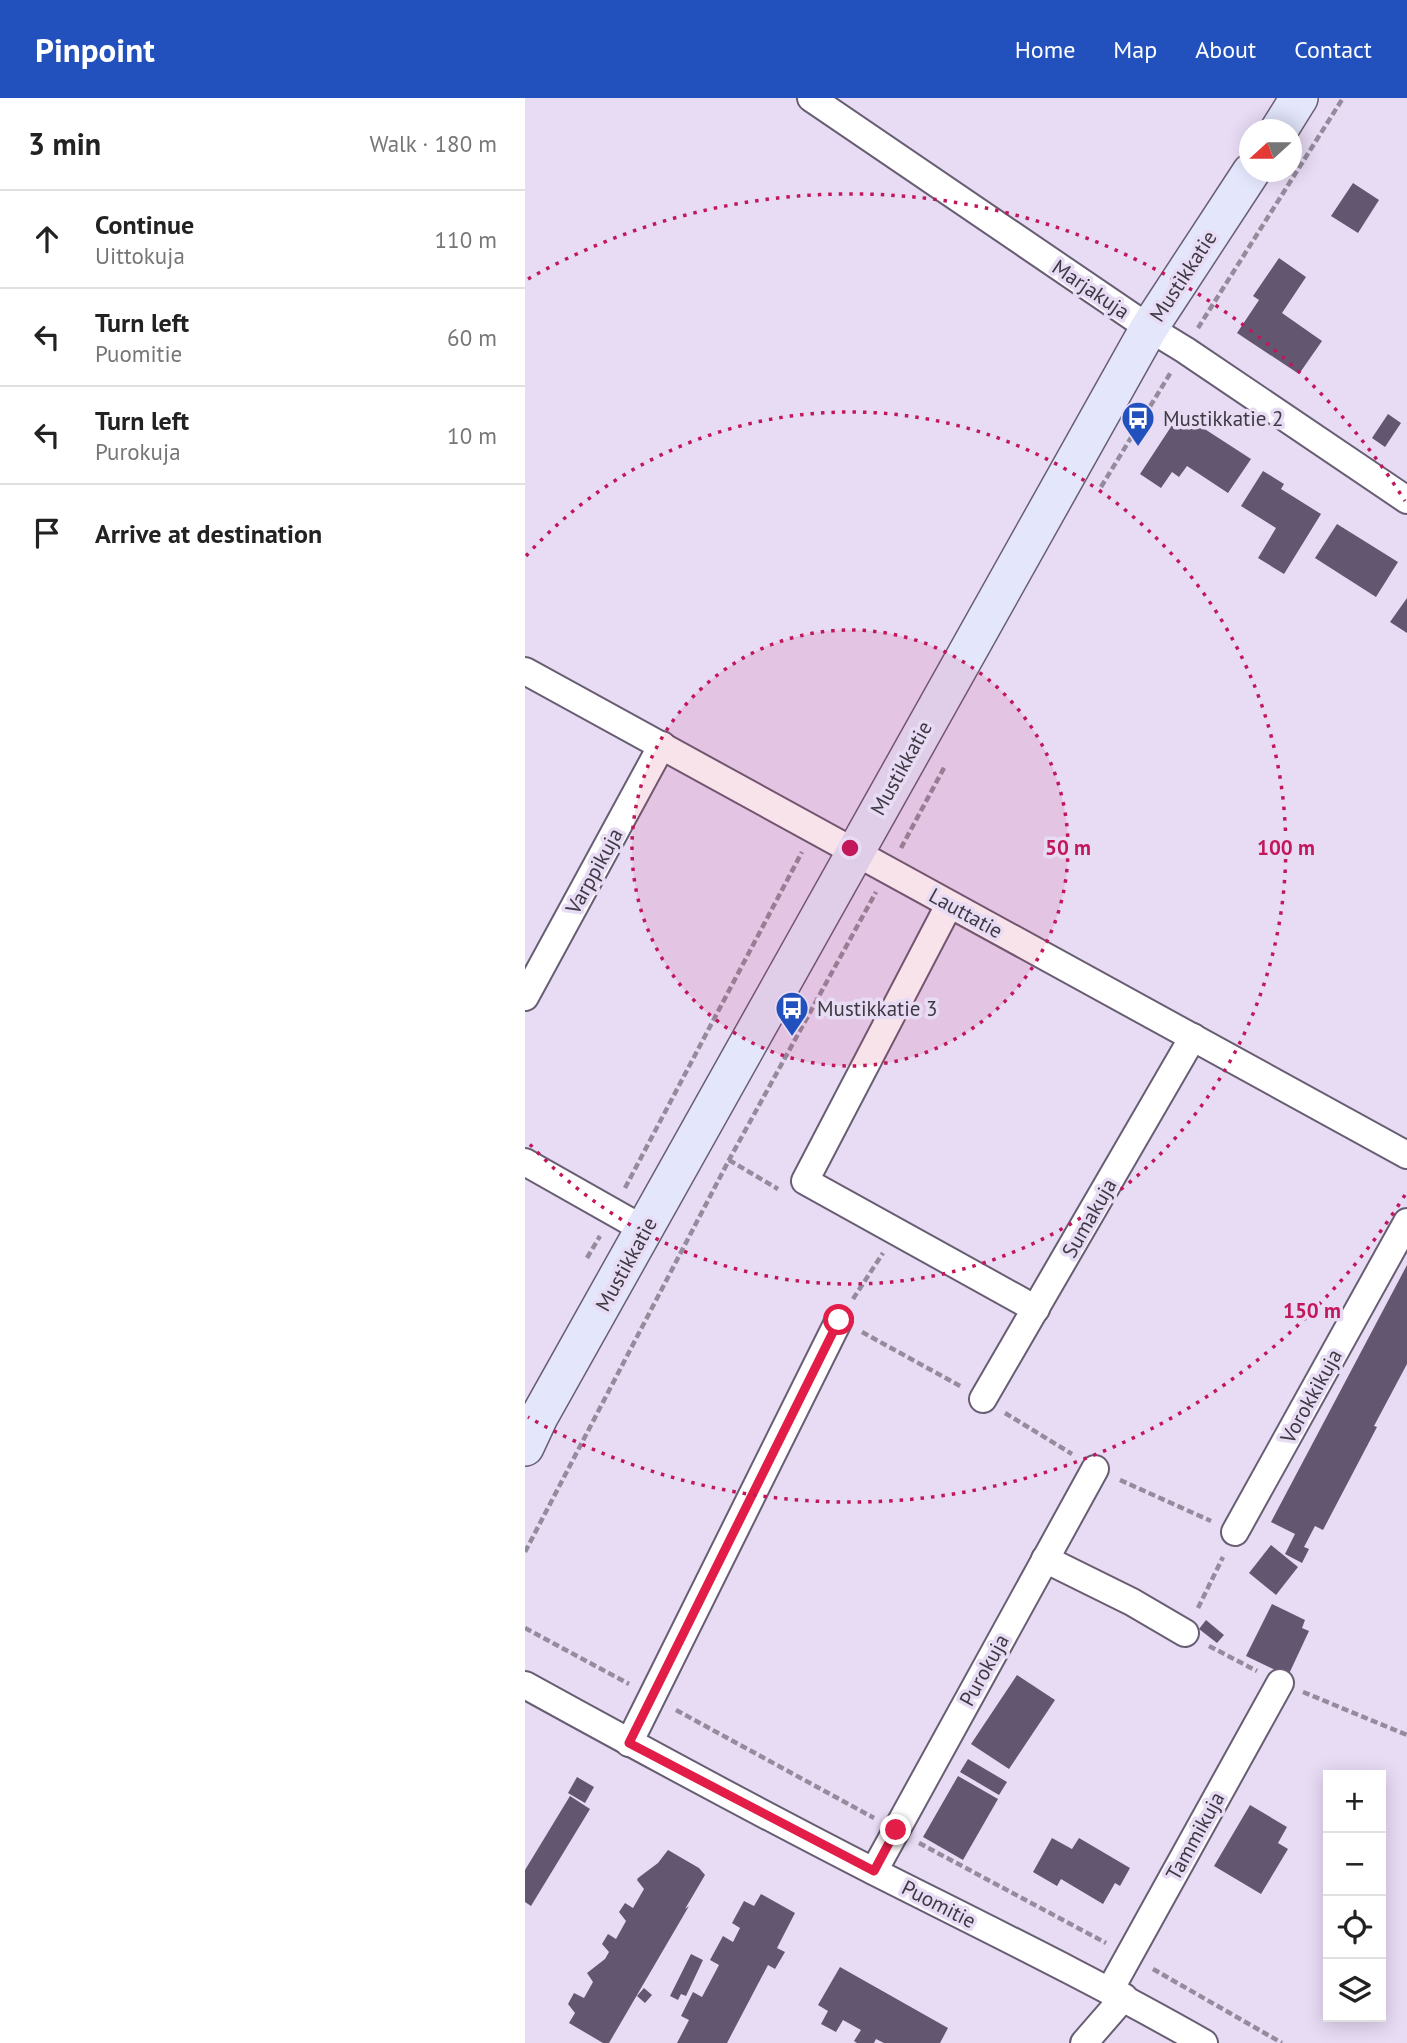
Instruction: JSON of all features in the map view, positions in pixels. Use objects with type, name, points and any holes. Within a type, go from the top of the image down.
[{"type":"street","name":"Marjakuja","points":[[811,98],[1407,500]]},
{"type":"street","points":[[1286,119],[1299,98]]},
{"type":"street","name":"Mustikkatie","points":[[525,1447],[539,1416],[1149,328],[1244,182]]},
{"type":"street","name":"Lauttatie","points":[[525,671],[1407,1155]]},
{"type":"street","name":"Varppikuja","points":[[525,997],[662,745]]},
{"type":"street","points":[[949,905],[805,1181],[1036,1309]]},
{"type":"street","name":"Sumakuja","points":[[983,1399],[1193,1037]]},
{"type":"street","points":[[525,1162],[645,1230]]},
{"type":"street","name":"Vorokkikuja","points":[[1235,1532],[1407,1222]]},
{"type":"street","points":[[629,1743],[839,1320]]},
{"type":"street","name":"Purokuja","points":[[874,1871],[1095,1469]]},
{"type":"street","points":[[1045,1559],[1132,1602],[1185,1633]]},
{"type":"street","name":"Tammikuja","points":[[1084,2043],[1117,1994],[1280,1683]]},
{"type":"street","name":"Puomitie","points":[[525,1685],[629,1743],[1117,1994],[1204,2043]]},
{"type":"path","points":[[1100,488],[1343,98]]},
{"type":"path","points":[[525,1552],[729,1160],[947,762]]},
{"type":"path","points":[[586,1260],[814,830]]},
{"type":"path","points":[[1280,1683],[1407,1735]]},
{"type":"building","points":[[1353,183],[1379,200],[1358,233],[1331,216]]},
{"type":"building","points":[[1279,258],[1306,277],[1282,313],[1322,341],[1299,374],[1237,333],[1259,300],[1253,296]]},
{"type":"building","points":[[1180,413],[1251,459],[1228,493],[1187,466],[1179,477],[1172,472],[1161,488],[1140,474]]},
{"type":"building","points":[[1388,414],[1401,423],[1385,447],[1372,438]]},
{"type":"building","points":[[1263,471],[1284,484],[1281,489],[1321,514],[1284,574],[1258,558],[1276,528],[1241,506]]},
{"type":"building","points":[[1337,524],[1398,562],[1376,597],[1315,558]]},
{"type":"building","points":[[1407,598],[1407,633],[1390,622]]},
{"type":"building","points":[[1407,1265],[1407,1364],[1323,1530],[1315,1526],[1304,1547],[1309,1549],[1302,1563],[1285,1554],[1295,1534],[1271,1522]]},
{"type":"building","points":[[1271,1545],[1298,1567],[1276,1595],[1249,1573]]},
{"type":"building","points":[[1272,1604],[1305,1620],[1302,1628],[1309,1631],[1288,1676],[1246,1656]]},
{"type":"building","points":[[1206,1620],[1224,1635],[1217,1643],[1199,1629]]},
{"type":"building","points":[[1017,1675],[1055,1700],[1009,1769],[971,1744]]},
{"type":"building","points":[[968,1759],[1007,1782],[999,1795],[960,1772]]},
{"type":"building","points":[[958,1776],[998,1799],[963,1860],[923,1837]]},
{"type":"building","points":[[577,1777],[594,1787],[585,1803],[568,1793]]},
{"type":"building","points":[[570,1796],[590,1809],[531,1906],[525,1902],[525,1870]]},
{"type":"building","points":[[1250,1805],[1287,1827],[1278,1843],[1288,1849],[1261,1894],[1214,1866]]},
{"type":"building","points":[[1052,1838],[1072,1849],[1079,1838],[1130,1868],[1120,1886],[1115,1883],[1103,1904],[1061,1879],[1057,1886],[1033,1872]]},
{"type":"building","points":[[668,1850],[699,1868],[705,1875],[609,2043],[603,2043],[569,2023],[575,2013],[568,2004],[574,1993],[584,1998],[593,1982],[587,1973],[605,1959],[609,1952],[602,1944],[608,1934],[616,1939],[626,1921],[619,1912],[625,1903],[633,1908],[644,1889],[638,1878],[658,1863]]},
{"type":"building","points":[[761,1894],[795,1913],[777,1948],[785,1952],[775,1969],[768,1965],[727,2043],[677,2043],[689,2020],[681,2016],[693,1992],[702,1997],[719,1965],[710,1960],[723,1936],[733,1942],[740,1928],[732,1923],[744,1901],[754,1906]]},
{"type":"building","points":[[691,1954],[703,1960],[686,1996],[681,1994],[678,2000],[670,1996]]},
{"type":"building","points":[[840,1967],[948,2028],[940,2043],[884,2043],[876,2039],[874,2043],[857,2043],[854,2041],[861,2030],[843,2020],[836,2032],[821,2024],[828,2011],[818,2005]]},
{"type":"building","points":[[644,1988],[652,1995],[645,2003],[637,1996]]},
{"type":"place","name":"Mustikkatie 2","points":[[1138,448]]},
{"type":"place","name":"Mustikkatie 3","points":[[792,1038]]},
{"type":"route","points":[[839,1320],[629,1743],[874,1871],[896,1830]]}]
